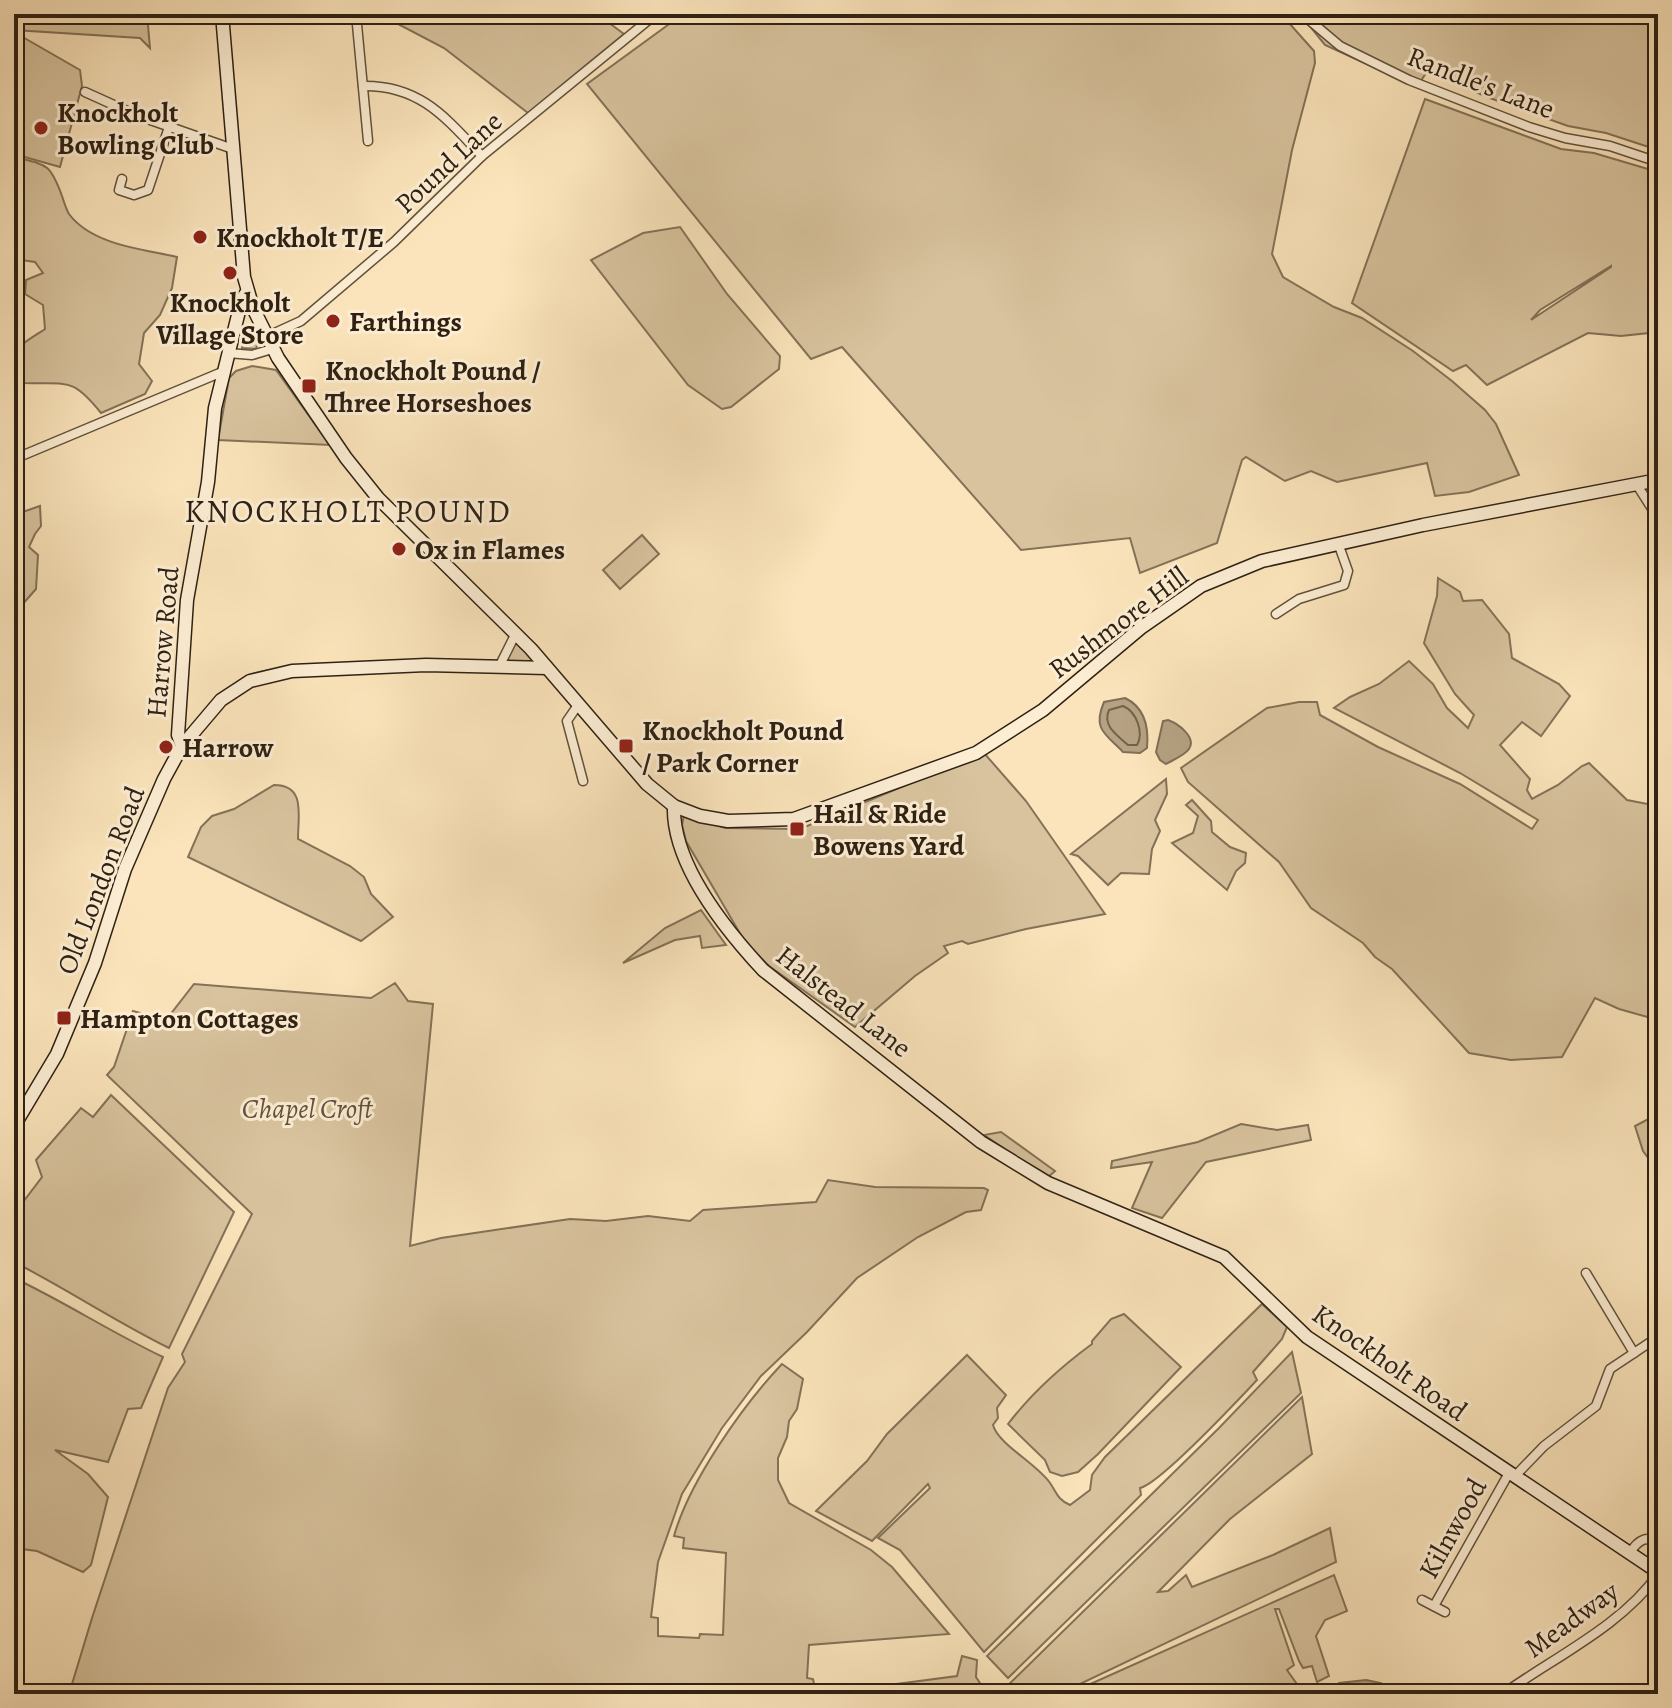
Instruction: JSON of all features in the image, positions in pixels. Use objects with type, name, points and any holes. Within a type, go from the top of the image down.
[{"type":"street","points":[[222,14],[242,259],[247,292],[269,343],[326,430],[367,485],[413,535],[516,633],[647,784],[674,806]]},
{"type":"street","name":"Pound Lane","points":[[228,353],[252,355],[301,321],[394,242],[482,156],[656,14]]},
{"type":"street","name":"Randle's Lane","points":[[1302,14],[1340,46],[1409,80],[1529,127],[1565,138],[1610,146],[1658,162]]},
{"type":"street","points":[[365,136],[356,18],[370,21]]},
{"type":"street","points":[[363,86],[385,86],[425,101],[442,114],[482,156]]},
{"type":"street","points":[[85,92],[169,127],[233,149]]},
{"type":"street","points":[[122,179],[119,190],[134,195],[148,190],[169,127]]},
{"type":"street","name":"Harrow Road","points":[[182,746],[178,740],[187,600],[208,482],[222,372],[242,299],[247,292]]},
{"type":"street","points":[[14,459],[222,372]]},
{"type":"street","name":"Rushmore Hill","points":[[674,806],[700,816],[728,821],[794,819],[976,753],[1043,710],[1142,627],[1201,586],[1262,561],[1338,543],[1658,480]]},
{"type":"street","points":[[1637,485],[1658,518]]},
{"type":"street","points":[[1276,614],[1299,599],[1344,585],[1348,571],[1338,543]]},
{"type":"street","points":[[500,665],[516,633]]},
{"type":"street","name":"Old London Road","points":[[14,1126],[57,1054],[95,963],[129,858],[182,746],[221,700],[242,685],[280,673],[384,665],[547,668]]},
{"type":"street","points":[[578,705],[567,721],[583,781]]},
{"type":"street","points":[[181,712],[202,719]]},
{"type":"street","name":"Halstead Lane","points":[[674,806],[673,826],[689,867],[739,944],[763,970],[981,1142],[1048,1183]]},
{"type":"street","name":"Knockholt Road","points":[[1048,1183],[1224,1257],[1307,1337],[1656,1571]]},
{"type":"street","points":[[1586,1273],[1634,1353]]},
{"type":"street","name":"Kilnwood","points":[[1434,1606],[1512,1474],[1589,1413],[1600,1398],[1610,1369],[1658,1337]]},
{"type":"street","points":[[1630,1553],[1639,1540],[1655,1543],[1658,1530]]},
{"type":"street","name":"Meadway","points":[[1503,1694],[1642,1595],[1656,1571],[1658,1553]]},
{"type":"street","name":"Kilnwood","points":[[1422,1600],[1445,1612]]},
{"type":"green space","points":[[14,14],[147,14],[150,48],[140,38],[14,30]]},
{"type":"green space","points":[[379,14],[597,14],[624,34],[528,113],[444,48]]},
{"type":"green space","points":[[683,14],[1281,14],[1314,51],[1315,63],[1292,150],[1272,254],[1283,277],[1334,307],[1362,318],[1452,381],[1496,424],[1519,475],[1469,492],[1435,496],[1427,463],[1337,482],[1311,471],[1285,481],[1246,457],[1242,460],[1217,543],[1140,573],[1130,538],[1021,550],[842,347],[811,359],[587,84]]},
{"type":"green space","points":[[1300,14],[1658,14],[1658,150],[1606,133],[1568,126],[1487,97],[1428,70],[1417,87],[1325,45]]},
{"type":"green space","points":[[14,32],[80,70],[82,86],[60,167],[14,154]]},
{"type":"green space","points":[[1425,99],[1561,149],[1594,153],[1658,172],[1658,332],[1621,336],[1588,333],[1487,385],[1466,365],[1453,371],[1352,303]],"holes":[[[1611,267],[1531,320],[1540,310]]]},
{"type":"green space","points":[[14,157],[46,167],[58,185],[69,214],[91,233],[119,244],[177,257],[172,288],[160,315],[144,333],[139,364],[152,381],[145,394],[101,413],[75,388],[60,384],[24,383],[18,373],[14,364],[17,351],[45,329],[43,305],[25,294],[26,280],[43,273],[35,262],[14,259]]},
{"type":"green space","points":[[680,227],[727,294],[780,356],[779,369],[731,407],[722,409],[688,385],[591,260],[643,233]]},
{"type":"green space","points":[[245,325],[250,325],[258,341],[256,349],[242,348]]},
{"type":"green space","points":[[252,366],[276,370],[330,445],[218,440],[229,378],[236,371]]},
{"type":"green space","points":[[40,506],[41,526],[29,547],[38,555],[36,589],[14,614],[14,515]]},
{"type":"green space","points":[[642,535],[659,554],[620,589],[603,570]]},
{"type":"green space","points":[[1438,578],[1460,592],[1463,601],[1482,600],[1509,634],[1512,658],[1559,684],[1570,696],[1541,736],[1522,722],[1500,745],[1530,779],[1527,790],[1532,799],[1589,763],[1627,800],[1658,806],[1658,809],[1648,812],[1648,826],[1655,832],[1658,830],[1658,897],[1649,898],[1658,911],[1658,1020],[1619,1009],[1595,998],[1562,1057],[1511,1060],[1469,1053],[1392,969],[1375,957],[1363,943],[1311,908],[1279,862],[1188,782],[1181,768],[1267,708],[1317,702],[1320,715],[1378,747],[1460,784],[1532,829],[1538,820],[1460,773],[1334,708],[1379,684],[1409,661],[1433,684],[1447,708],[1468,728],[1474,715],[1455,694],[1424,643],[1437,596]]},
{"type":"green space","points":[[515,641],[533,659],[533,663],[525,665],[507,661]]},
{"type":"green space","points":[[984,753],[1026,801],[1105,914],[968,944],[962,941],[944,946],[948,953],[915,976],[855,1027],[769,966],[745,942],[686,841],[682,825],[684,815],[725,828],[800,829]]},
{"type":"green space","points":[[1166,779],[1167,794],[1155,820],[1160,831],[1152,849],[1149,874],[1121,873],[1108,885],[1078,856],[1071,854]]},
{"type":"green space","points":[[274,785],[284,786],[296,796],[298,839],[350,866],[364,877],[371,894],[393,917],[361,941],[188,857],[201,827],[212,816],[234,809]]},
{"type":"green space","points":[[1192,800],[1211,821],[1212,832],[1230,847],[1246,853],[1245,863],[1236,871],[1227,890],[1172,843],[1193,833],[1198,816],[1186,805]]},
{"type":"green space","points":[[701,910],[726,945],[702,948],[700,936],[675,940],[623,963],[665,928]]},
{"type":"green space","name":"Chapel Croft","points":[[395,983],[408,1001],[433,1004],[410,1246],[441,1238],[570,1219],[606,1221],[648,1216],[690,1221],[703,1210],[816,1202],[828,1180],[875,1187],[988,1190],[981,1210],[966,1212],[918,1237],[857,1278],[761,1376],[722,1428],[682,1494],[658,1562],[651,1617],[658,1618],[658,1636],[699,1638],[700,1634],[723,1635],[726,1553],[683,1548],[684,1538],[674,1536],[692,1492],[719,1445],[782,1364],[803,1379],[797,1409],[789,1421],[787,1437],[778,1458],[778,1480],[789,1503],[871,1550],[892,1567],[949,1634],[809,1645],[807,1678],[813,1679],[816,1694],[69,1694],[168,1388],[185,1362],[182,1354],[252,1214],[107,1075],[114,1067],[133,1011],[166,1020],[194,984],[371,998]]},
{"type":"green space","points":[[111,1095],[234,1212],[169,1348],[14,1262],[14,1214],[42,1177],[36,1160],[81,1108],[93,1117]]},
{"type":"green space","points":[[1658,1114],[1658,1171],[1643,1151],[1635,1126]]},
{"type":"green space","points":[[1241,1124],[1277,1130],[1308,1125],[1311,1140],[1206,1162],[1162,1218],[1132,1208],[1152,1162],[1111,1168],[1112,1161],[1198,1142]]},
{"type":"green space","points":[[1001,1132],[1055,1171],[1047,1178],[984,1135]]},
{"type":"green space","points":[[14,1278],[163,1357],[141,1408],[128,1409],[108,1462],[55,1450],[88,1474],[108,1497],[91,1565],[83,1572],[37,1551],[14,1548]]},
{"type":"green space","points":[[1262,1304],[1287,1327],[1282,1339],[1253,1372],[1257,1380],[1181,1457],[1140,1488],[1141,1495],[984,1652],[900,1550],[878,1538],[930,1488],[928,1484],[872,1541],[816,1511],[867,1461],[887,1434],[967,1355],[1006,1395],[997,1408],[998,1418],[993,1425],[996,1432],[1070,1505],[1090,1490],[1092,1475],[1105,1457]]},
{"type":"green space","points":[[1124,1314],[1181,1367],[1078,1472],[1062,1476],[1050,1472],[1045,1460],[1008,1424],[1047,1381],[1092,1344],[1111,1319]]},
{"type":"green space","points":[[1292,1352],[1301,1393],[1008,1678],[987,1656]]},
{"type":"green space","points":[[1302,1397],[1312,1454],[1230,1519],[1158,1592],[1168,1591],[1186,1575],[1192,1587],[1273,1555],[1330,1528],[1336,1562],[1059,1694],[999,1694]]},
{"type":"green space","points":[[1334,1575],[1347,1611],[1325,1620],[1316,1636],[1329,1676],[1317,1682],[1312,1666],[1303,1668],[1279,1609],[1275,1609],[1294,1665],[1287,1670],[1304,1694],[1068,1694]]},
{"type":"green space","points":[[962,1656],[977,1660],[976,1677],[987,1694],[836,1694],[957,1676]]},
{"type":"water","points":[[1125,698],[1141,712],[1146,725],[1147,748],[1140,753],[1123,752],[1106,736],[1100,725],[1104,702]]},
{"type":"water","points":[[1168,720],[1185,731],[1191,744],[1185,753],[1166,764],[1156,752],[1163,721]]},
{"type":"water","points":[[1366,1680],[1381,1683],[1385,1694],[1332,1694],[1339,1683]]},
{"type":"place","name":"Knockholt Bowling Club","points":[[41,128]]},
{"type":"place","name":"Knockholt T/E","points":[[200,237]]},
{"type":"place","name":"Knockholt Village Store","points":[[230,273]]},
{"type":"place","name":"Farthings","points":[[333,321]]},
{"type":"place","name":"Knockholt Pound / Three Horseshoes","points":[[309,386]]},
{"type":"place","name":"Ox in Flames","points":[[399,549]]},
{"type":"place","name":"Knockholt Pound / Park Corner","points":[[626,746]]},
{"type":"place","name":"Harrow","points":[[166,747]]},
{"type":"place","name":"Hail & Ride Bowens Yard","points":[[797,829]]},
{"type":"place","name":"Hampton Cottages","points":[[64,1018]]},
{"type":"district","name":"KNOCKHOLT POUND","points":[[348,511]]}]
